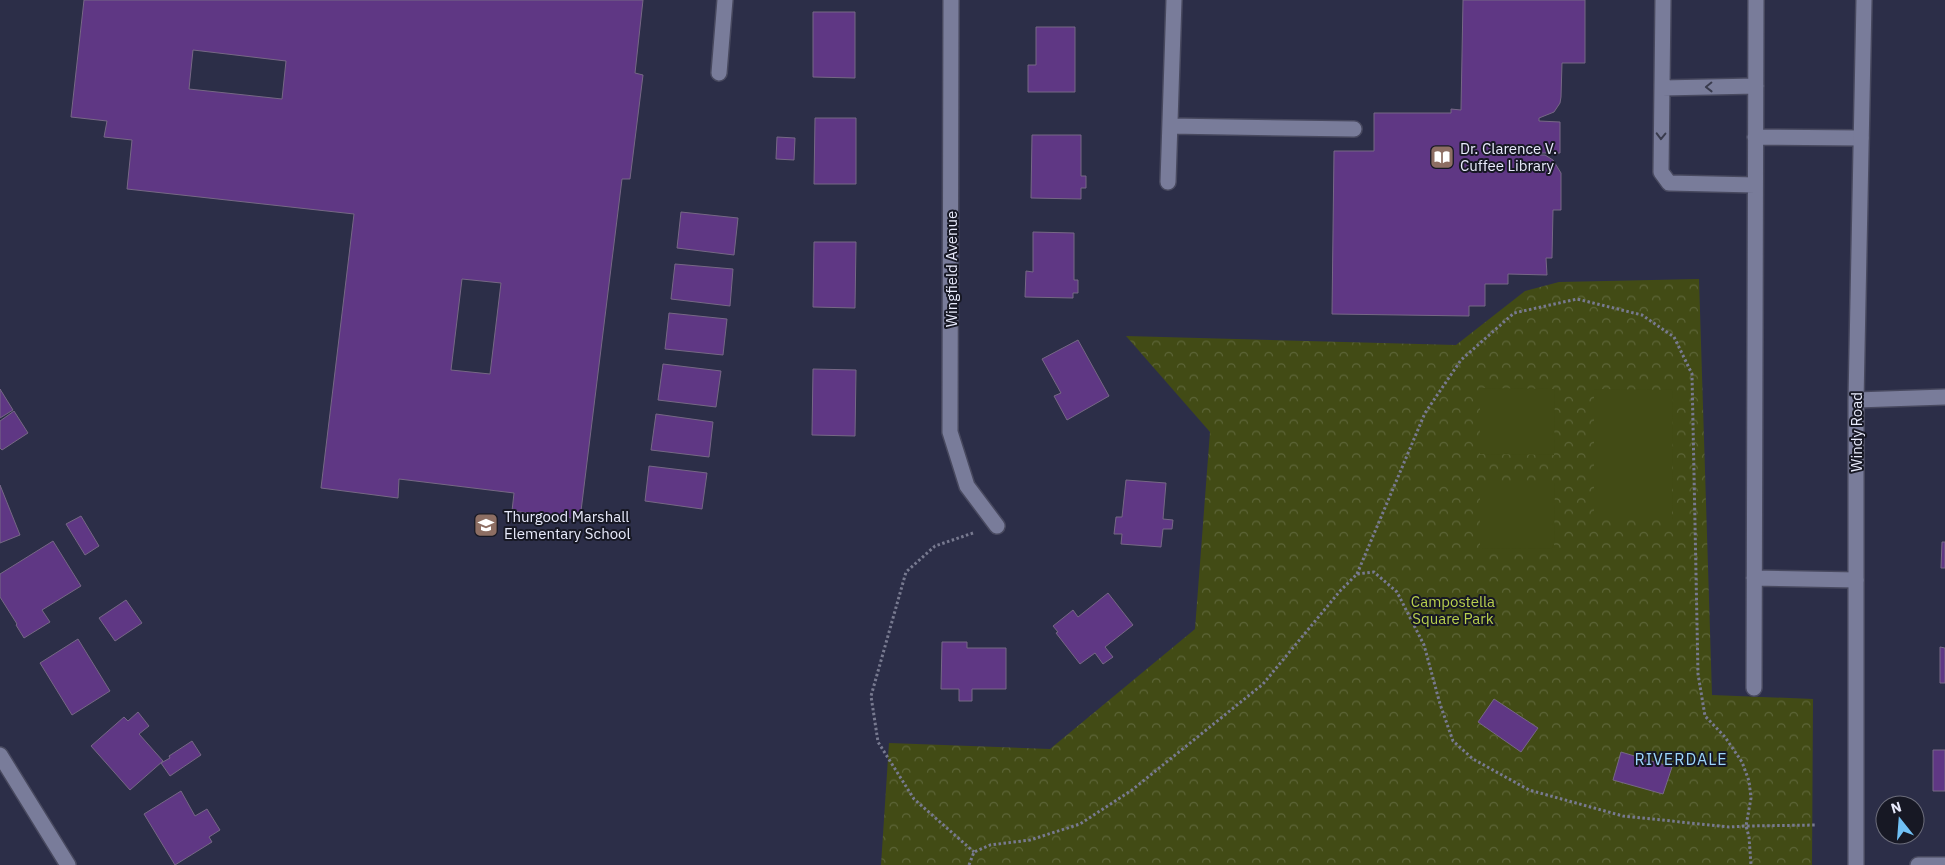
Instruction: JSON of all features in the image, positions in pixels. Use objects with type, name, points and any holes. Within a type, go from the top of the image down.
[{"type":"street","points":[[719,73],[725,0]]},
{"type":"street","name":"Wingfield Avenue","points":[[952,0],[950,432],[967,486],[997,526]]},
{"type":"street","points":[[1168,182],[1174,0]]},
{"type":"street","points":[[1663,0],[1661,172],[1669,183],[1755,185]]},
{"type":"street","points":[[1754,688],[1756,0]]},
{"type":"street","name":"Windy Road","points":[[1856,865],[1856,400],[1864,0]]},
{"type":"street","points":[[1662,88],[1756,86]]},
{"type":"street","points":[[1170,126],[1354,128]]},
{"type":"street","points":[[1755,137],[1861,138]]},
{"type":"street","points":[[1856,400],[1945,397]]},
{"type":"street","points":[[1754,578],[1856,580]]},
{"type":"street","points":[[0,755],[68,865]]},
{"type":"street","points":[[1918,865],[1945,865]]},
{"type":"path","points":[[969,865],[974,852],[990,845],[1030,840],[1080,824],[1132,790],[1263,684],[1356,574],[1425,413],[1462,360],[1514,313],[1577,299],[1642,314],[1674,337],[1692,374],[1698,674],[1705,716],[1742,762],[1749,781],[1751,798],[1746,826],[1749,837],[1751,865]]},
{"type":"path","points":[[974,852],[914,799],[878,742],[872,696],[906,572],[935,546],[997,526]]},
{"type":"path","points":[[1356,574],[1374,572],[1397,592],[1424,645],[1440,704],[1453,741],[1473,759],[1529,790],[1623,816],[1729,827],[1816,824]]},
{"type":"green space","name":"Campostella Square Park","points":[[1699,279],[1712,695],[1813,699],[1812,865],[881,865],[889,743],[1050,749],[1195,629],[1210,432],[1126,336],[1456,345],[1525,291],[1559,282]]},
{"type":"green space","points":[[1480,388],[1555,389],[1554,455],[1480,454]]},
{"type":"green space","points":[[1594,389],[1673,390],[1672,520],[1594,520]]},
{"type":"green space","points":[[1480,483],[1555,483],[1554,549],[1480,548]]},
{"type":"building","points":[[84,0],[643,0],[635,73],[643,75],[630,179],[622,179],[580,519],[512,511],[514,493],[399,479],[398,498],[321,488],[354,214],[127,189],[132,140],[104,137],[107,121],[71,117]],"holes":[[[193,50],[286,61],[282,99],[189,89]],[[462,279],[501,283],[490,374],[451,370]]]},
{"type":"building","name":"Dr. Clarence V. Cuffee Library","points":[[1463,0],[1585,0],[1585,63],[1562,63],[1560,103],[1554,112],[1539,118],[1539,121],[1560,122],[1560,153],[1539,153],[1539,155],[1545,155],[1553,160],[1561,173],[1561,210],[1553,210],[1552,258],[1546,258],[1547,275],[1508,274],[1508,284],[1485,284],[1485,306],[1469,306],[1469,316],[1332,314],[1334,151],[1374,151],[1374,113],[1451,113],[1451,109],[1461,110]]},
{"type":"building","points":[[813,12],[855,12],[855,78],[813,77]]},
{"type":"building","points":[[1036,27],[1075,27],[1075,92],[1028,92],[1028,65],[1036,65]]},
{"type":"building","points":[[815,118],[856,118],[856,184],[814,184]]},
{"type":"building","points":[[1032,135],[1081,135],[1081,176],[1086,176],[1086,188],[1081,188],[1081,199],[1031,198]]},
{"type":"building","points":[[777,137],[795,138],[794,160],[776,159]]},
{"type":"building","points":[[681,212],[738,218],[734,255],[677,248]]},
{"type":"building","points":[[1033,232],[1074,233],[1074,280],[1078,280],[1078,293],[1073,293],[1073,298],[1025,297],[1026,271],[1033,272]]},
{"type":"building","points":[[814,242],[856,242],[855,308],[813,307]]},
{"type":"building","points":[[675,264],[733,269],[730,306],[671,299]]},
{"type":"building","points":[[669,313],[727,319],[723,355],[665,349]]},
{"type":"building","points":[[1078,340],[1109,396],[1067,420],[1054,396],[1061,393],[1042,359]]},
{"type":"building","points":[[663,364],[721,371],[716,407],[658,400]]},
{"type":"building","points":[[813,369],[856,370],[855,436],[812,435]]},
{"type":"building","points":[[0,389],[13,410],[0,418]]},
{"type":"building","points":[[14,411],[28,433],[2,450],[0,448],[0,421]]},
{"type":"building","points":[[656,414],[713,422],[709,457],[651,450]]},
{"type":"building","points":[[649,466],[707,473],[702,509],[645,501]]},
{"type":"building","points":[[1126,480],[1166,483],[1163,519],[1173,520],[1172,529],[1163,529],[1161,547],[1121,544],[1122,534],[1114,534],[1116,517],[1122,517]]},
{"type":"building","points":[[0,485],[20,535],[0,543]]},
{"type":"building","points":[[81,516],[99,546],[85,555],[66,524]]},
{"type":"building","points":[[53,541],[81,586],[42,610],[50,622],[24,638],[0,597],[0,574]]},
{"type":"building","points":[[1942,542],[1945,542],[1945,568],[1941,568]]},
{"type":"building","points":[[1108,593],[1133,625],[1105,647],[1113,657],[1103,664],[1095,653],[1080,664],[1056,633],[1058,632],[1053,626],[1073,610],[1078,617]]},
{"type":"building","points":[[126,600],[142,623],[115,641],[99,618]]},
{"type":"building","points":[[78,639],[110,691],[72,715],[40,663]]},
{"type":"building","points":[[942,642],[967,642],[967,648],[1006,648],[1006,689],[972,689],[972,701],[959,701],[959,689],[941,689]]},
{"type":"building","points":[[1940,647],[1945,648],[1945,683],[1940,683]]},
{"type":"building","points":[[1494,699],[1538,728],[1521,752],[1478,722]]},
{"type":"building","points":[[138,712],[149,726],[139,734],[163,761],[130,790],[91,746],[124,717],[128,721]]},
{"type":"building","points":[[192,741],[201,755],[170,776],[161,763]]},
{"type":"building","points":[[1933,750],[1945,750],[1945,791],[1933,791]]},
{"type":"building","points":[[1621,752],[1672,767],[1663,794],[1613,780]]},
{"type":"building","points":[[181,791],[195,816],[207,809],[220,830],[209,837],[212,842],[175,865],[144,814]]},
{"type":"place","name":"Dr. Clarence V. Cuffee Library","points":[[1442,157]]},
{"type":"place","name":"Thurgood Marshall Elementary School","points":[[486,525]]},
{"type":"district","name":"RIVERDALE","points":[[1681,759]]}]
